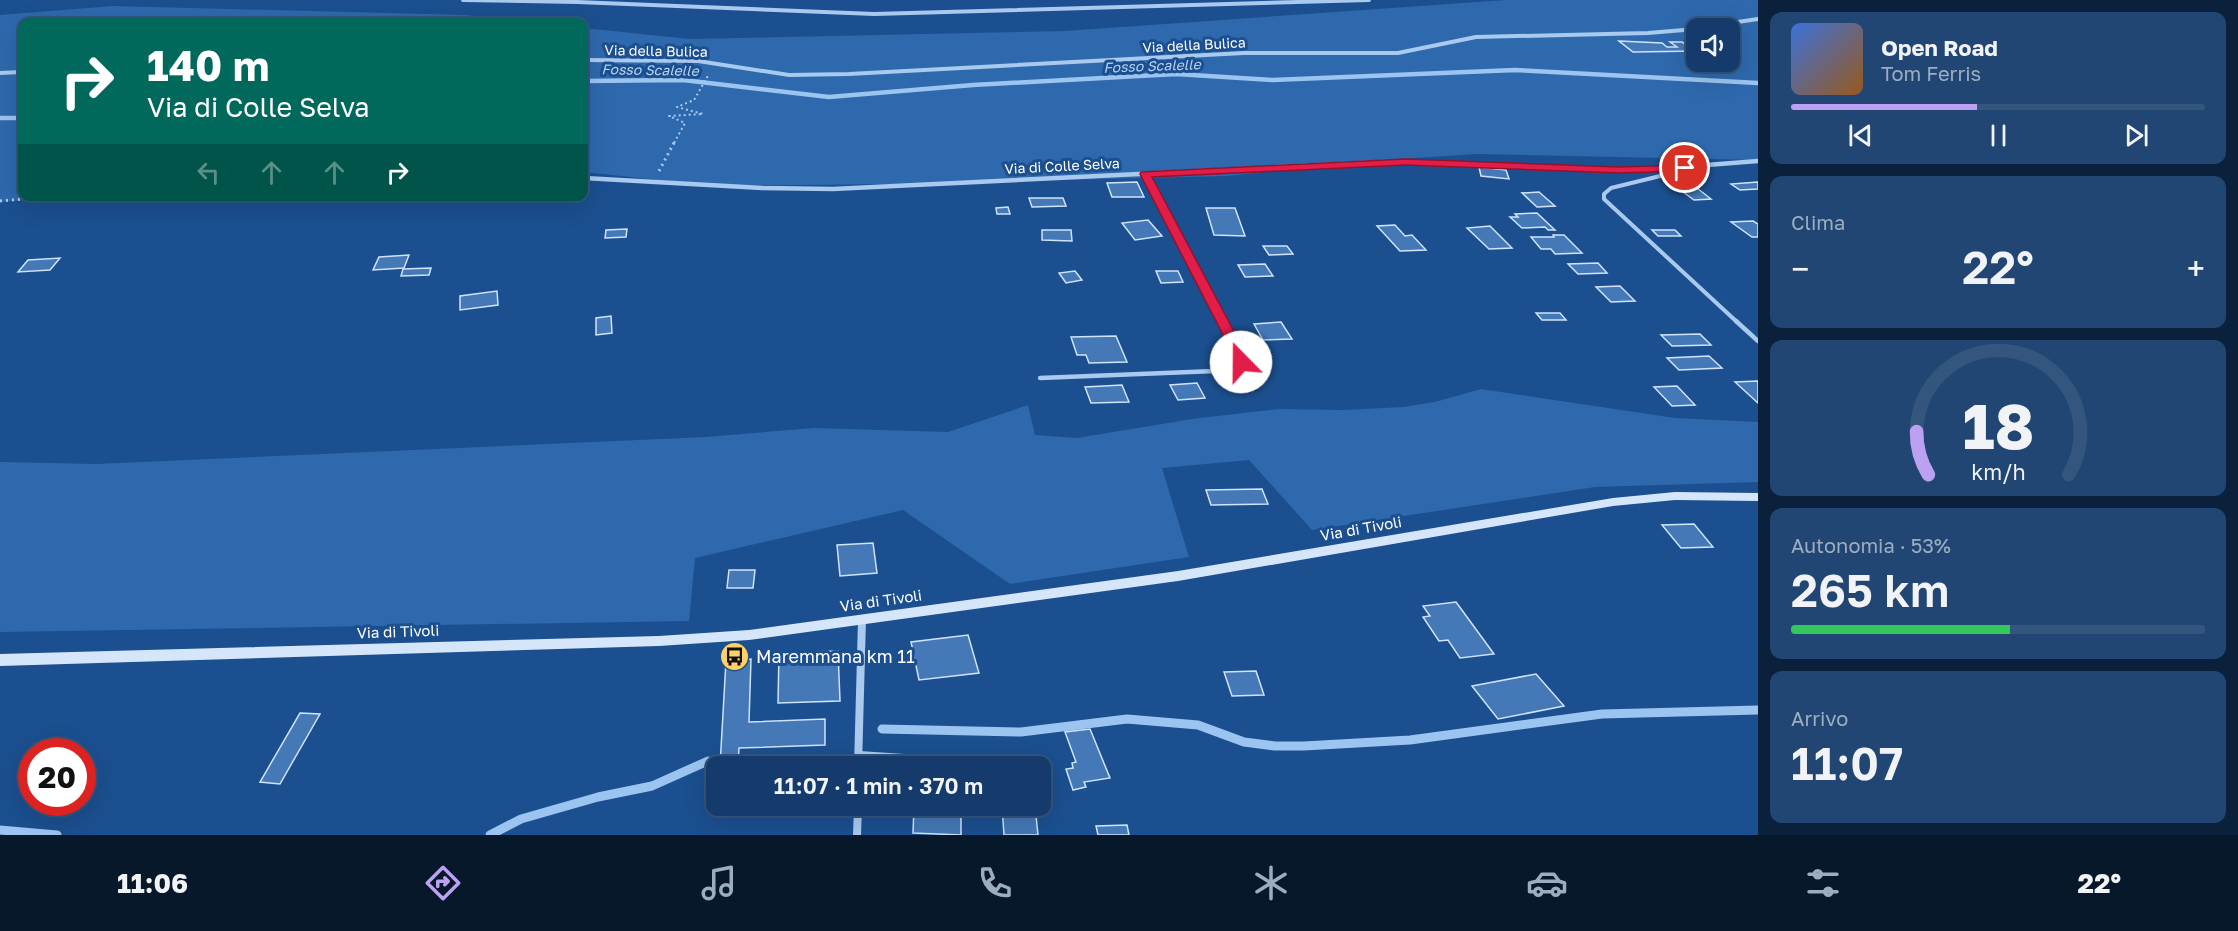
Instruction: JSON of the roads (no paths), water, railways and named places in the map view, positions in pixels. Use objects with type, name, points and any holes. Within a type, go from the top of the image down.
[{"type":"main road","name":"Via di Tivoli","points":[[0,660],[687,640],[749,635],[1225,569],[1607,502],[1676,496],[1758,496]]},
{"type":"street","points":[[463,0],[577,2],[874,14],[1369,0]]},
{"type":"street","name":"Via della Bulica","points":[[1740,23],[1758,20]]},
{"type":"street","name":"Via della Bulica","points":[[588,60],[714,62],[789,75],[861,74],[1244,53],[1398,53],[1425,50],[1453,41],[1476,37],[1655,33],[1686,30]]},
{"type":"street","points":[[0,73],[18,72]]},
{"type":"street","name":"Via di Colle Selva","points":[[588,178],[825,189],[1405,162],[1619,170],[1693,168],[1758,161]]},
{"type":"street","points":[[859,756],[862,620]]},
{"type":"street","points":[[857,835],[858,816]]},
{"type":"lane","points":[[1693,168],[1611,188],[1604,194],[1604,199],[1758,341]]},
{"type":"lane","points":[[1040,378],[1215,370],[1233,368],[1241,362],[1240,354],[1145,174]]},
{"type":"waterway","name":"Fosso Scalelle","points":[[588,81],[683,80],[829,97],[973,85],[1176,74],[1273,80],[1515,70],[1758,83]]},
{"type":"waterway","name":"Fosso Scalelle","points":[[0,118],[18,118]]},
{"type":"waterway","points":[[882,729],[1021,732],[1127,719],[1198,725],[1244,742],[1275,746],[1304,746],[1410,740],[1602,714],[1758,710]]},
{"type":"waterway","points":[[490,835],[521,819],[598,797],[652,786],[706,762]]},
{"type":"waterway","points":[[0,830],[57,835]]},
{"type":"place","name":"Maremmana km 11","points":[[735,657]]}]
